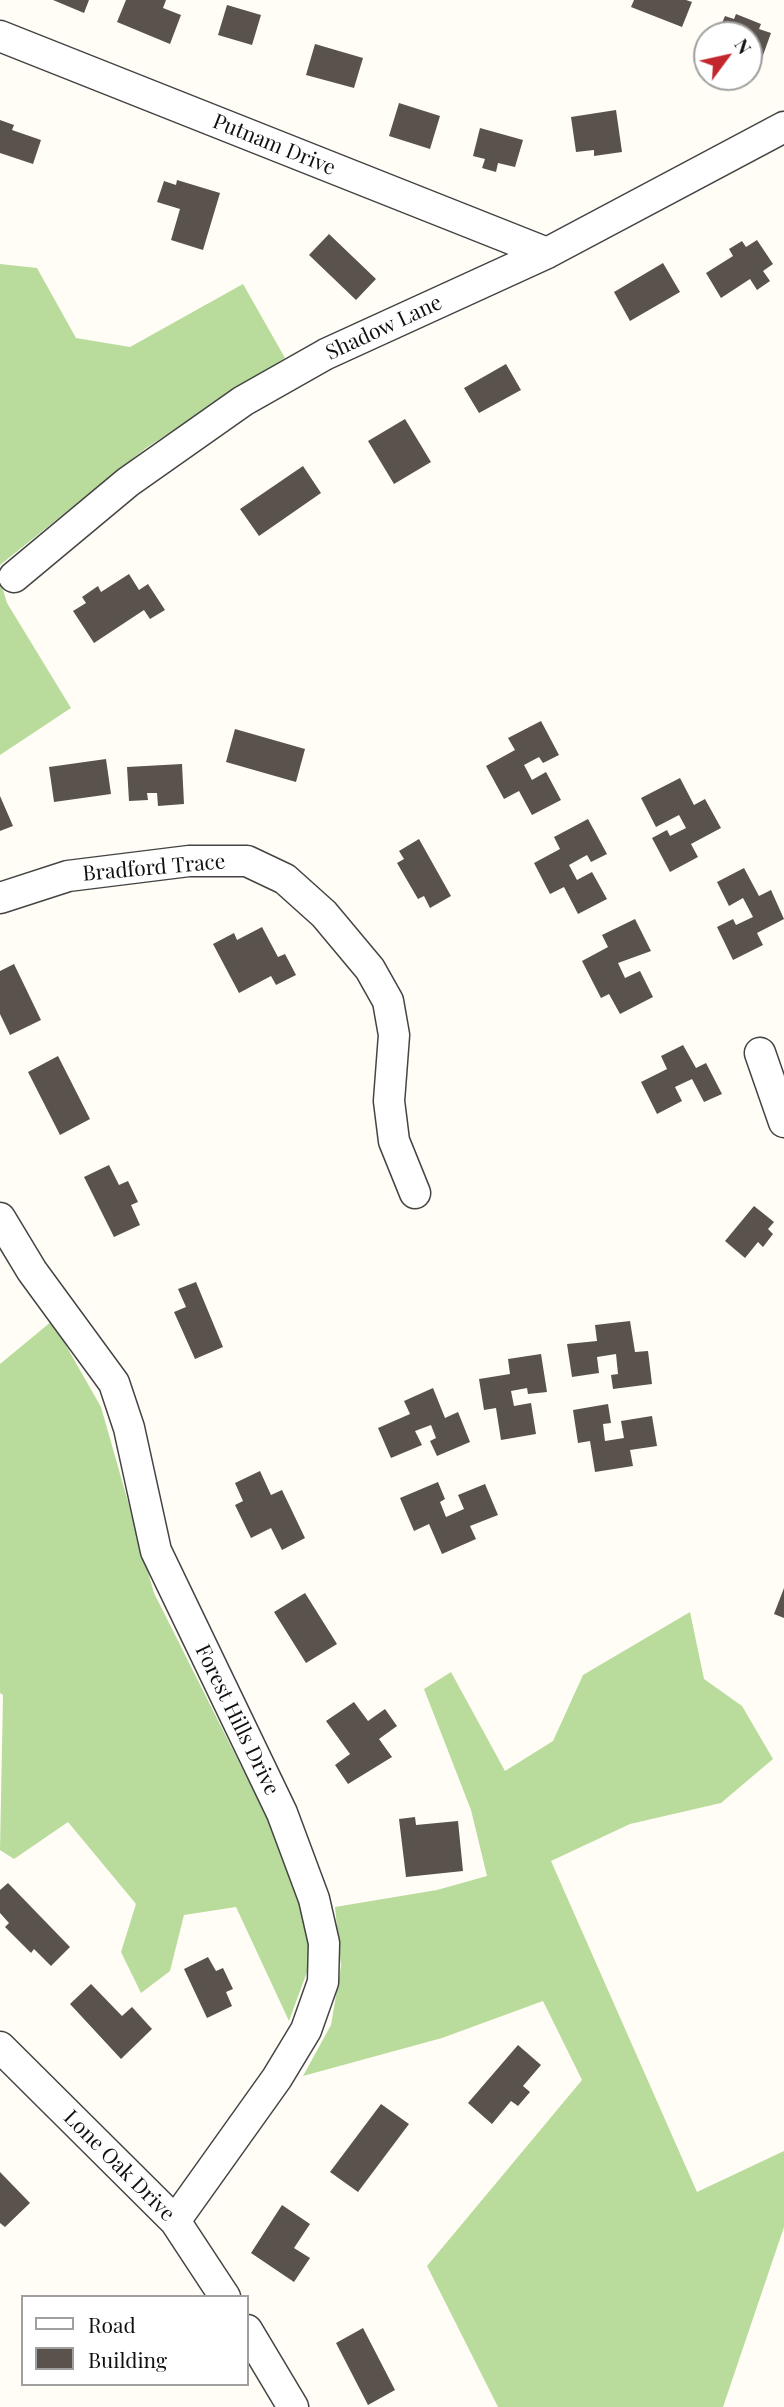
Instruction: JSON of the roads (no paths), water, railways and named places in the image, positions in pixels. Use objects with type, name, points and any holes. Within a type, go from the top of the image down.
[{"type":"street","name":"Putnam Drive","points":[[0,36],[547,253]]},
{"type":"street","name":"Shadow Lane","points":[[14,577],[128,482],[243,401],[326,354],[547,253],[784,127]]},
{"type":"street","name":"Bradford Trace","points":[[0,898],[68,876],[189,861],[247,861],[285,879],[324,914],[370,969],[388,1001],[394,1035],[389,1101],[394,1141],[415,1193]]},
{"type":"street","points":[[760,1053],[784,1122]]},
{"type":"street","name":"Forest Hills Drive","points":[[0,1218],[32,1271],[114,1383],[129,1428],[156,1551],[282,1813],[314,1899],[324,1943],[323,1982],[306,2031],[277,2078],[175,2221]]},
{"type":"street","name":"Lone Oak Drive","points":[[0,2046],[175,2221],[224,2295]]},
{"type":"street","points":[[248,2332],[293,2407]]}]
